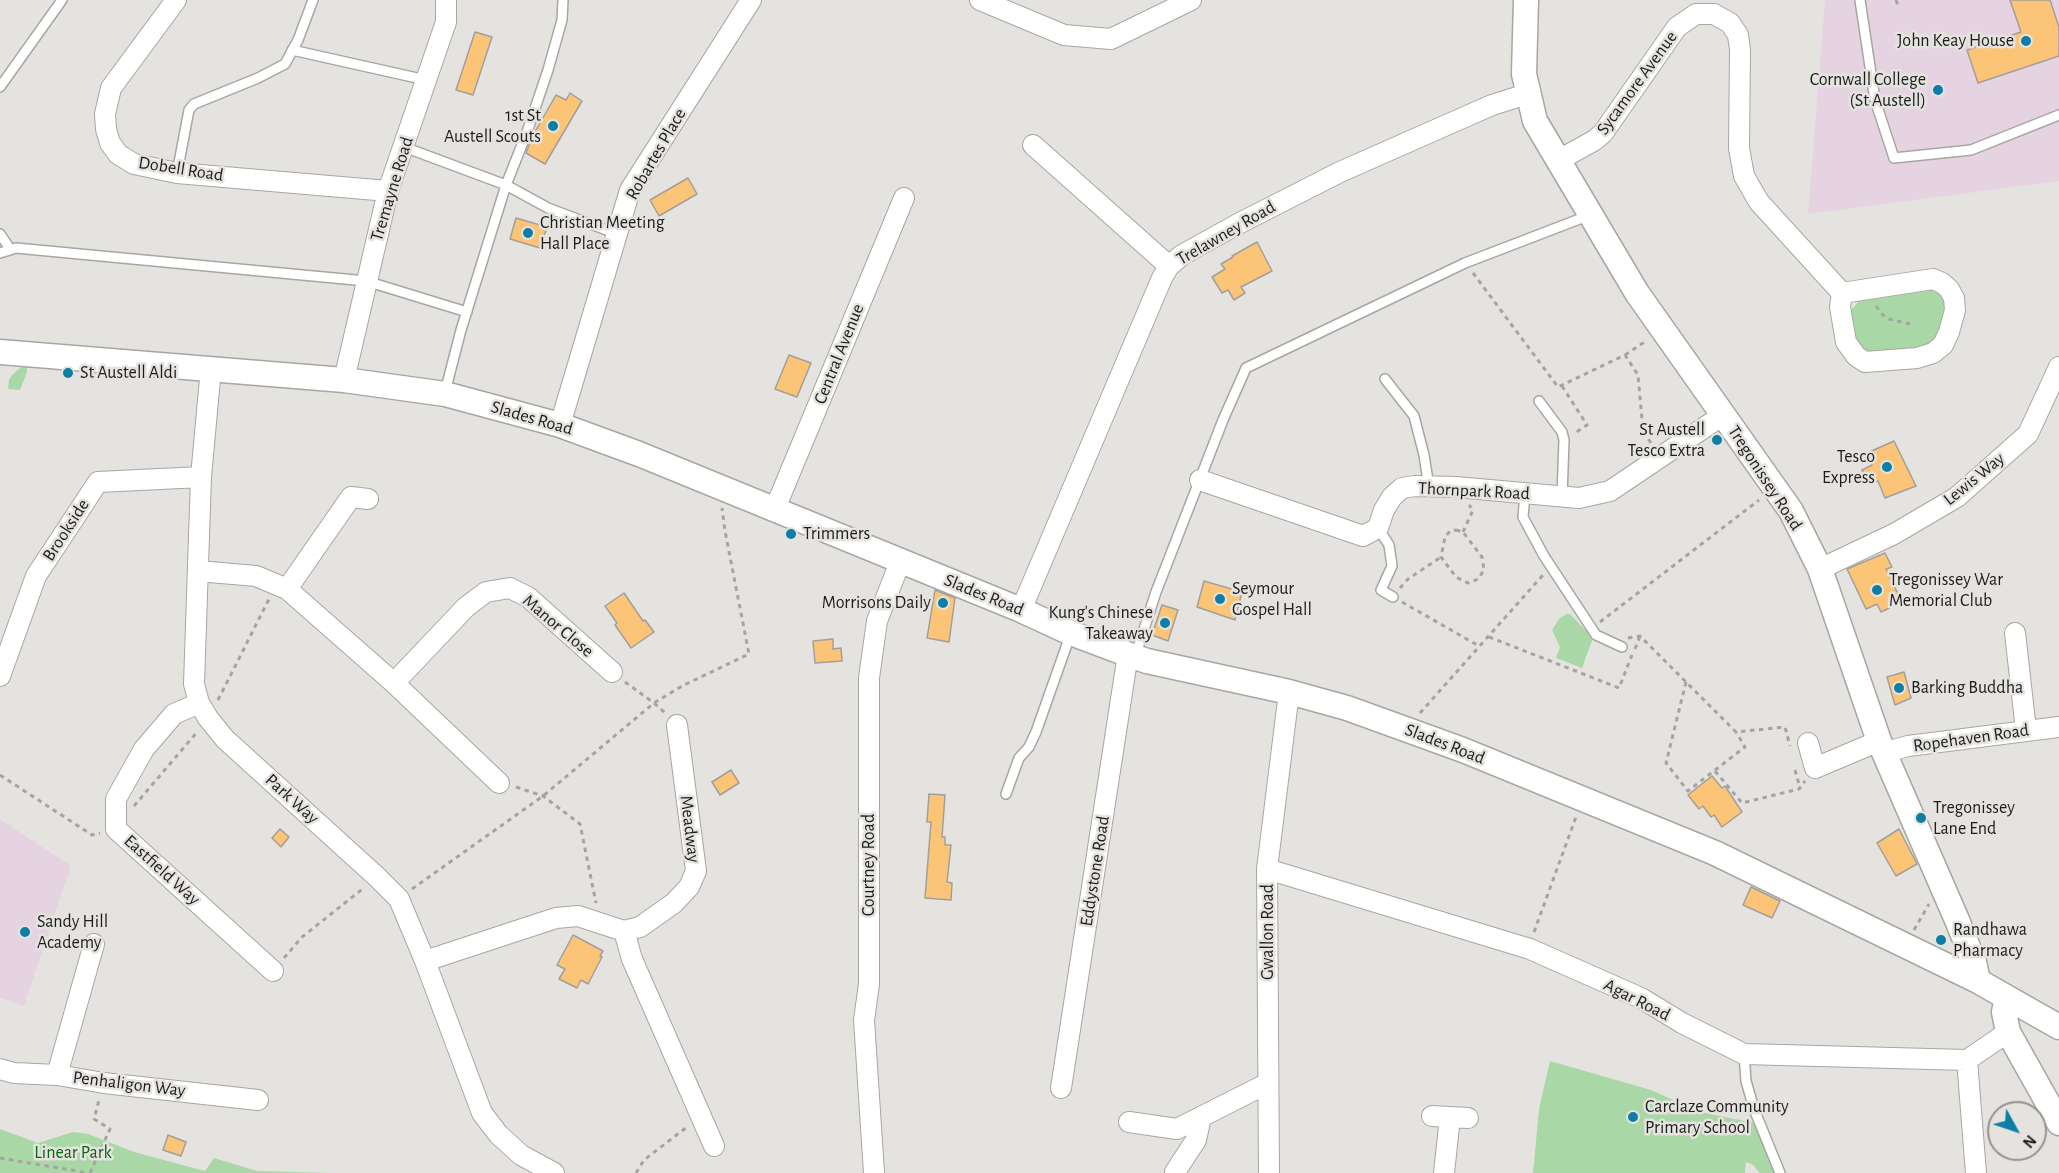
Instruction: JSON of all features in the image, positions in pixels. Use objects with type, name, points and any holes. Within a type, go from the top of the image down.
[{"type":"street","name":"Dobell Road","points":[[176,0],[111,88],[105,114],[106,129],[110,143],[118,154],[135,164],[177,173],[388,191]]},
{"type":"street","name":"Tremayne Road","points":[[344,380],[388,191],[446,22],[446,0]]},
{"type":"street","name":"Robartes Place","points":[[560,424],[630,190],[751,0]]},
{"type":"street","points":[[980,0],[1064,35],[1111,39],[1191,0]]},
{"type":"street","name":"Tregonissey Road","points":[[1526,0],[1524,74],[1535,121],[1637,294],[1791,512],[1820,569],[1881,747],[1974,962],[1978,981]]},
{"type":"street","name":"Sycamore Avenue","points":[[1557,161],[1595,140],[1603,133],[1677,27],[1696,14],[1714,14],[1730,23],[1738,35],[1740,50],[1739,148],[1744,176],[1759,202],[1842,292]]},
{"type":"street","name":"Trelawney Road","points":[[1021,610],[1169,266],[1182,255],[1236,225],[1340,172],[1492,105],[1527,94]]},
{"type":"street","points":[[1033,145],[1169,266]]},
{"type":"street","name":"Central Avenue","points":[[774,511],[904,198]]},
{"type":"street","points":[[1933,279],[1942,282],[1949,289],[1954,298],[1955,310],[1943,345],[1933,353],[1917,358],[1865,362],[1856,356],[1846,342],[1840,307],[1842,292],[1933,279]]},
{"type":"street","name":"Slades Road","points":[[0,352],[344,380],[445,394],[560,424],[639,454],[1021,610],[1071,633],[1132,656],[1347,708],[1463,750],[1714,853],[1978,981],[2059,1027]]},
{"type":"street","name":"Lewis Way","points":[[1820,569],[1894,534],[1957,497],[2028,434],[2059,367]]},
{"type":"street","name":"Park Way","points":[[211,368],[201,477],[194,684],[199,703],[225,739],[399,899],[425,961],[482,1113],[498,1134],[521,1155],[554,1173]]},
{"type":"street","name":"Thornpark Road","points":[[1378,528],[1384,510],[1392,497],[1402,488],[1456,487],[1579,498],[1610,490],[1723,415]]},
{"type":"street","name":"Brookside","points":[[0,676],[36,576],[98,482],[201,477]]},
{"type":"street","points":[[1200,480],[1364,537],[1378,528]]},
{"type":"street","points":[[287,589],[351,497],[368,499]]},
{"type":"street","name":"Courtney Road","points":[[874,1173],[864,1020],[869,984],[869,678],[877,621],[900,562]]},
{"type":"street","points":[[198,571],[256,576],[287,589],[394,683],[499,783]]},
{"type":"street","name":"Manor Close","points":[[394,683],[466,607],[486,592],[510,588],[528,597],[612,672]]},
{"type":"street","points":[[2015,633],[2026,729]]},
{"type":"street","name":"Eddystone Road","points":[[1061,1088],[1132,656]]},
{"type":"street","name":"Gwallon Road","points":[[1269,1173],[1267,869],[1288,692]]},
{"type":"street","name":"Eastfield Way","points":[[199,703],[174,714],[144,749],[116,799],[116,829],[273,971]]},
{"type":"street","name":"Meadway","points":[[624,931],[640,927],[674,903],[689,887],[696,871],[677,725]]},
{"type":"street","name":"Ropehaven Road","points":[[1815,768],[1881,747],[1908,746],[2026,729],[2059,727]]},
{"type":"street","points":[[1799,745],[1815,768]]},
{"type":"street","name":"Agar Road","points":[[1267,869],[1528,949],[1641,998],[1682,1023],[1744,1054],[1967,1060]]},
{"type":"street","points":[[425,961],[556,918],[578,916],[624,931],[632,959],[714,1146]]},
{"type":"street","points":[[57,1075],[94,944]]},
{"type":"street","points":[[2007,998],[2004,1012],[2008,1032],[2059,1123]]},
{"type":"street","points":[[1976,1173],[1967,1060],[2008,1032]]},
{"type":"street","name":"Penhaligon Way","points":[[0,1069],[14,1073],[57,1075],[104,1083],[258,1100]]},
{"type":"street","points":[[1129,1122],[1177,1130],[1269,1083]]},
{"type":"street","points":[[1175,1172],[1196,1140],[1201,1117]]},
{"type":"street","points":[[1444,1173],[1450,1117]]},
{"type":"lane","points":[[0,87],[62,0]]},
{"type":"lane","points":[[177,173],[189,110],[194,104],[258,78],[285,64],[298,40],[313,0]]},
{"type":"lane","points":[[445,394],[467,312],[506,185],[548,70],[562,20],[562,0]]},
{"type":"lane","points":[[1860,0],[1875,100],[1894,158],[1971,150],[2059,115]]},
{"type":"lane","points":[[292,50],[426,80]]},
{"type":"lane","points":[[404,147],[506,185],[548,208],[617,234]]},
{"type":"lane","points":[[1132,656],[1223,420],[1246,368],[1465,263],[1590,215]]},
{"type":"lane","points":[[0,234],[5,251],[16,248],[366,281],[467,312]]},
{"type":"lane","points":[[1385,379],[1414,416],[1429,487]]},
{"type":"lane","points":[[1539,401],[1562,432],[1564,440],[1563,497]]},
{"type":"lane","points":[[1525,494],[1523,517],[1552,568],[1596,634],[1622,647]]},
{"type":"lane","points":[[1378,528],[1389,545],[1392,566],[1381,590],[1393,597]]},
{"type":"lane","points":[[1006,794],[1019,758],[1029,747],[1036,732],[1071,633]]},
{"type":"lane","points":[[1744,1054],[1746,1082],[1780,1173]]},
{"type":"path","points":[[1896,0],[1898,6]]},
{"type":"path","points":[[1465,263],[1558,387],[1625,355],[1664,331]]},
{"type":"path","points":[[1866,289],[1883,315],[1898,322],[1910,324]]},
{"type":"path","points":[[1625,355],[1638,375],[1646,436],[1661,456]]},
{"type":"path","points":[[1562,386],[1587,425],[1564,440]]},
{"type":"path","points":[[1456,487],[1460,496],[1473,510],[1463,532]]},
{"type":"path","points":[[1591,628],[1774,488]]},
{"type":"path","points":[[399,899],[543,796],[654,703],[682,686],[749,654],[725,531],[721,489]]},
{"type":"path","points":[[1441,557],[1456,577],[1468,583],[1478,579],[1484,570],[1482,557],[1463,532],[1450,531],[1445,537],[1441,557],[1408,579],[1393,597],[1480,646]]},
{"type":"path","points":[[1410,731],[1417,716],[1539,578],[1552,568]]},
{"type":"path","points":[[1622,647],[1629,636],[1640,636],[1686,682],[1736,732],[1745,747],[1688,791],[1666,763],[1686,682]]},
{"type":"path","points":[[1489,637],[1619,688],[1640,636]]},
{"type":"path","points":[[612,672],[654,703],[677,725]]},
{"type":"path","points":[[1736,732],[1785,727],[1799,745]]},
{"type":"path","points":[[1795,768],[1800,788]]},
{"type":"path","points":[[1715,771],[1742,803],[1800,788],[1815,768]]},
{"type":"path","points":[[499,783],[502,778],[520,790],[543,796],[580,824],[600,922]]},
{"type":"path","points":[[1528,949],[1583,799]]},
{"type":"path","points":[[273,971],[302,937],[377,877]]},
{"type":"path","points":[[1904,945],[1925,913],[1940,881]]},
{"type":"path","points":[[0,1158],[89,1173],[110,1128],[94,1119],[104,1083]]},
{"type":"path","points":[[636,1173],[644,1160],[700,1117]]},
{"type":"path","points":[[0,1164],[7,1160]]},
{"type":"shaded area","name":"Cornwall College (St Austell)","points":[[1825,0],[2059,0],[2059,181],[1808,214]]},
{"type":"shaded area","name":"Sandy Hill Academy","points":[[0,819],[71,866],[24,1006],[0,998]]},
{"type":"green space","points":[[1931,285],[1947,299],[1941,335],[1925,349],[1867,354],[1855,343],[1850,317],[1852,309],[1862,298]]},
{"type":"green space","points":[[27,366],[20,390],[8,389],[12,375],[20,368]]},
{"type":"green space","points":[[1570,614],[1593,638],[1582,668],[1556,658],[1560,647],[1552,630],[1559,619]]},
{"type":"green space","name":"Carclaze Community Primary School","points":[[1550,1061],[1651,1090],[1700,1112],[1755,1123],[1776,1173],[1760,1173],[1753,1165],[1746,1162],[1745,1173],[1533,1173],[1539,1109]]},
{"type":"green space","name":"Linear Park","points":[[0,1129],[38,1143],[73,1132],[88,1134],[134,1152],[205,1171],[214,1158],[257,1171],[332,1173],[0,1173]]},
{"type":"building","name":"John Keay House","points":[[2010,0],[2050,0],[2059,27],[2059,56],[1978,83],[1967,50],[2021,32]]},
{"type":"building","points":[[475,32],[492,37],[473,95],[456,90]]},
{"type":"building","name":"1st St Austell Scouts","points":[[570,93],[582,101],[545,164],[526,153],[532,137],[556,95],[566,100]]},
{"type":"building","points":[[688,178],[697,194],[659,216],[650,200]]},
{"type":"building","name":"Christian Meeting Hall Place","points":[[516,218],[547,227],[540,248],[510,239]]},
{"type":"building","points":[[1257,242],[1272,271],[1241,287],[1245,293],[1234,300],[1228,290],[1222,293],[1212,277],[1225,269],[1221,264]]},
{"type":"building","points":[[789,355],[811,363],[797,397],[775,389]]},
{"type":"building","name":"Tesco Express","points":[[1894,441],[1916,486],[1885,498],[1878,481],[1869,484],[1862,470],[1872,465],[1867,453]]},
{"type":"building","name":"Tregonissey War Memorial Club","points":[[1885,553],[1892,567],[1886,569],[1902,602],[1881,612],[1877,604],[1866,609],[1847,569]]},
{"type":"building","name":"Seymour Gospel Hall","points":[[1204,581],[1242,592],[1235,620],[1197,607]]},
{"type":"building","name":"Morrisons Daily","points":[[935,590],[955,598],[949,642],[927,638]]},
{"type":"building","points":[[624,593],[643,621],[645,620],[654,632],[631,648],[605,606]]},
{"type":"building","name":"Kung's Chinese Takeaway","points":[[1162,605],[1178,610],[1168,641],[1152,635]]},
{"type":"building","points":[[833,639],[833,649],[841,648],[842,661],[815,663],[813,641]]},
{"type":"building","name":"Barking Buddha","points":[[1904,672],[1911,698],[1895,705],[1887,677]]},
{"type":"building","points":[[731,770],[739,783],[720,795],[712,782]]},
{"type":"building","points":[[1712,776],[1722,788],[1725,786],[1742,812],[1722,827],[1714,815],[1711,817],[1703,806],[1699,809],[1688,795]]},
{"type":"building","points":[[929,794],[945,795],[942,837],[945,837],[945,845],[951,845],[947,882],[952,883],[951,900],[925,898],[931,822],[927,822]]},
{"type":"building","points":[[280,829],[289,837],[281,847],[272,838]]},
{"type":"building","points":[[1899,829],[1917,864],[1896,876],[1877,843]]},
{"type":"building","points":[[1751,887],[1780,901],[1772,918],[1743,905]]},
{"type":"building","points":[[573,935],[603,951],[588,984],[581,980],[577,988],[559,979],[565,969],[557,965]]},
{"type":"building","points":[[168,1135],[186,1142],[181,1156],[163,1150]]},
{"type":"place","name":"John Keay House","points":[[2026,41]]},
{"type":"place","name":"Cornwall College (St Austell)","points":[[1938,90]]},
{"type":"place","name":"1st St Austell Scouts","points":[[553,126]]},
{"type":"place","name":"Christian Meeting Hall Place","points":[[528,233]]},
{"type":"place","name":"St Austell Aldi","points":[[68,373]]},
{"type":"place","name":"St Austell Tesco Extra","points":[[1717,440]]},
{"type":"place","name":"Tesco Express","points":[[1887,467]]},
{"type":"place","name":"Trimmers","points":[[791,534]]},
{"type":"place","name":"Tregonissey War Memorial Club","points":[[1877,590]]},
{"type":"place","name":"Seymour Gospel Hall","points":[[1220,599]]},
{"type":"place","name":"Morrisons Daily","points":[[943,603]]},
{"type":"place","name":"Kung's Chinese Takeaway","points":[[1165,623]]},
{"type":"place","name":"Barking Buddha","points":[[1899,688]]},
{"type":"place","name":"Tregonissey Lane End","points":[[1921,818]]},
{"type":"place","name":"Sandy Hill Academy","points":[[25,932]]},
{"type":"place","name":"Randhawa Pharmacy","points":[[1941,940]]},
{"type":"place","name":"Carclaze Community Primary School","points":[[1633,1117]]}]
